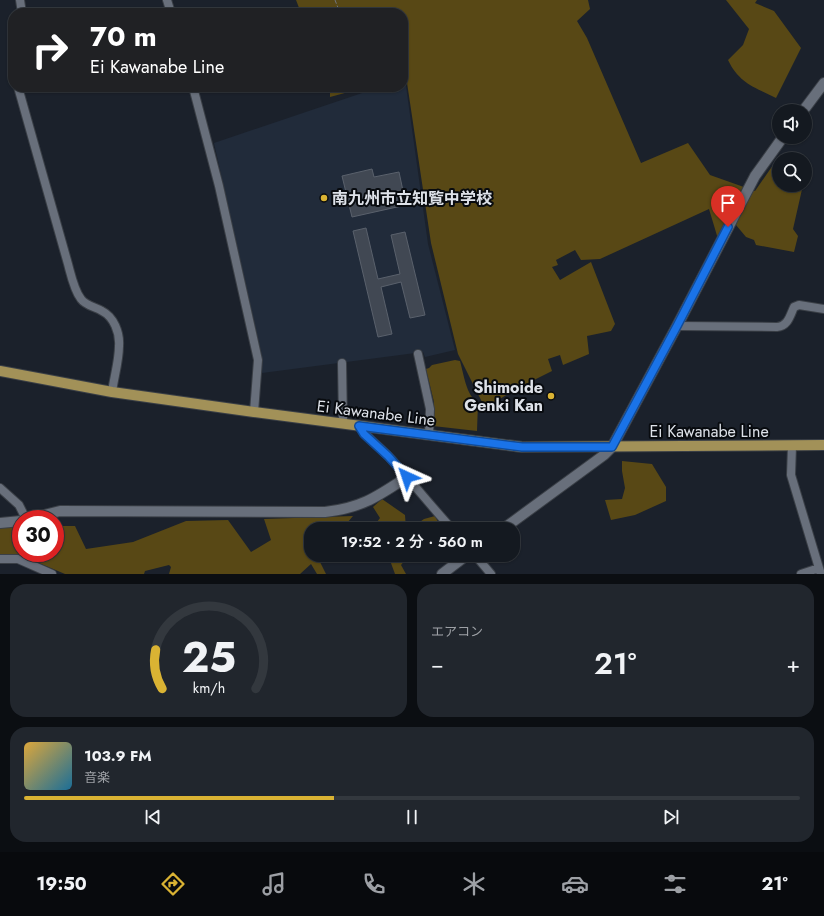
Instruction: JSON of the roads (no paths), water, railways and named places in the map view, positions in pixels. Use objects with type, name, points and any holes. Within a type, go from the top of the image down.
[{"type":"main road","name":"Ei Kawanabe Line","points":[[0,371],[112,392],[522,447],[824,445]]},
{"type":"street","points":[[808,104],[824,83]]},
{"type":"street","points":[[19,92],[68,264],[78,293],[81,300],[103,311],[111,318],[118,332],[119,346],[112,392]]},
{"type":"street","points":[[193,92],[219,186],[258,360],[254,412]]},
{"type":"street","points":[[513,522],[604,455],[612,447],[755,176],[778,144]]},
{"type":"street","points":[[677,326],[777,327],[786,324],[794,307],[799,305],[824,309]]},
{"type":"street","points":[[418,354],[430,409],[429,434]]},
{"type":"street","points":[[342,363],[343,423]]},
{"type":"street","points":[[359,426],[364,434],[388,456],[446,522]]},
{"type":"street","points":[[792,446],[791,475],[820,571],[801,574]]},
{"type":"street","points":[[64,511],[337,511],[372,500],[407,477]]},
{"type":"street","points":[[0,488],[19,505],[22,510]]},
{"type":"street","points":[[0,522],[12,521]]},
{"type":"street","points":[[0,559],[18,559],[52,574]]},
{"type":"street","points":[[442,574],[458,562]]},
{"type":"street","points":[[481,562],[491,574]]},
{"type":"place","name":"南九州市立知覧中学校","points":[[324,198]]},
{"type":"place","name":"Shimoide Genki Kan","points":[[551,396]]}]
